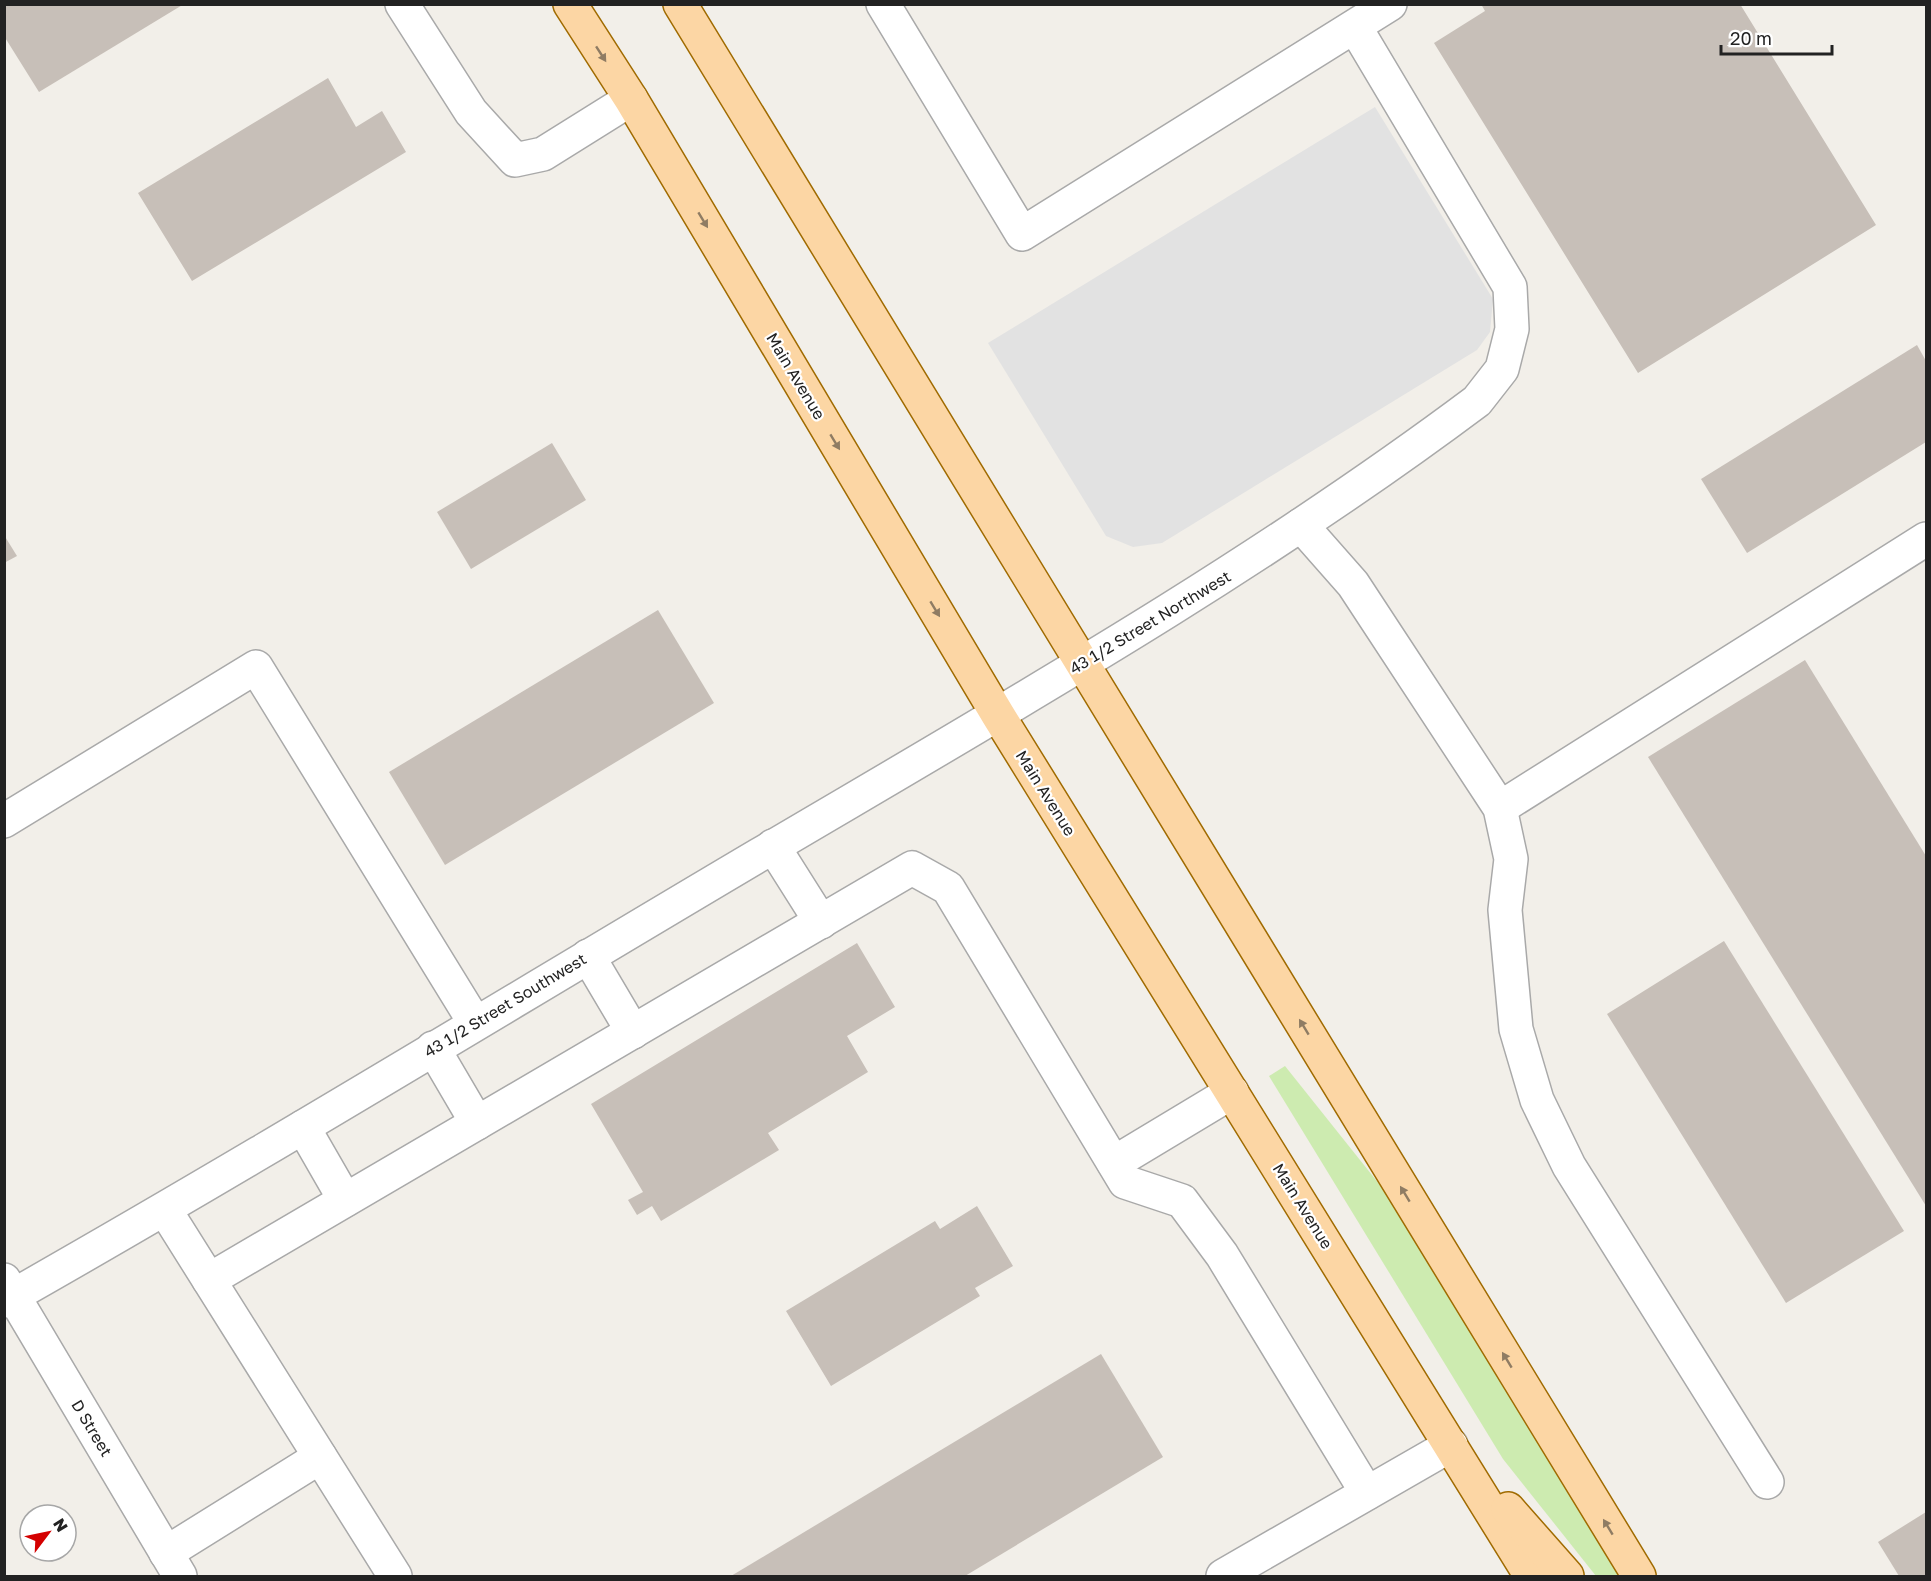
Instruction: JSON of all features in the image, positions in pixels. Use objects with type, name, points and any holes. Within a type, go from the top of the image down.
[{"type":"main road","name":"Main Avenue","points":[[570,4],[631,99],[998,715],[1531,1576]]},
{"type":"main road","points":[[680,4],[1639,1576]]},
{"type":"main road","points":[[1451,1444],[1567,1576]]},
{"type":"street","points":[[402,4],[471,112],[515,160],[543,154],[631,99]]},
{"type":"street","points":[[883,4],[1022,234],[1390,4]]},
{"type":"street","name":"43 1/2 Street Northwest","points":[[998,715],[1227,576],[1477,401],[1502,369],[1512,329],[1510,286],[1354,27]]},
{"type":"street","points":[[1301,525],[1353,584],[1500,808],[1511,859],[1505,910],[1516,1029],[1537,1100],[1569,1166],[1767,1482]]},
{"type":"street","points":[[1500,808],[1926,539]]},
{"type":"street","points":[[4,821],[256,667],[475,1023]]},
{"type":"street","name":"43 1/2 Street Southwest","points":[[8,1293],[165,1210],[475,1023],[998,715]]},
{"type":"street","points":[[773,846],[821,922]]},
{"type":"street","points":[[209,1280],[912,868],[948,888],[1125,1182],[1182,1201],[1222,1255],[1367,1493]]},
{"type":"street","points":[[588,956],[633,1032]]},
{"type":"street","points":[[433,1048],[477,1123]]},
{"type":"street","points":[[1114,1163],[1232,1092]]},
{"type":"street","points":[[303,1127],[345,1200]]},
{"type":"street","points":[[165,1210],[395,1576]]},
{"type":"street","name":"D Street","points":[[8,1293],[173,1565]]},
{"type":"street","points":[[1223,1576],[1451,1444]]},
{"type":"street","points":[[173,1565],[320,1457]]},
{"type":"green space","points":[[1285,1066],[1419,1234],[1627,1576],[1596,1576],[1503,1459],[1269,1076]]},
{"type":"shaded area","points":[[1375,107],[1493,299],[1490,332],[1477,350],[1162,543],[1133,547],[1106,536],[988,343]]},
{"type":"building","points":[[4,4],[184,4],[39,92],[4,36]]},
{"type":"building","points":[[1481,4],[1740,4],[1876,225],[1638,373],[1434,43],[1485,11]]},
{"type":"building","points":[[328,78],[356,127],[382,111],[406,152],[192,281],[138,193]]},
{"type":"building","points":[[1917,345],[1926,361],[1926,442],[1747,553],[1701,479]]},
{"type":"building","points":[[552,443],[586,500],[471,569],[437,512]]},
{"type":"building","points":[[4,535],[17,556],[4,563]]},
{"type":"building","points":[[658,610],[714,703],[445,865],[389,772]]},
{"type":"building","points":[[1805,660],[1926,856],[1926,1206],[1648,757]]},
{"type":"building","points":[[1724,941],[1904,1231],[1786,1303],[1607,1014]]},
{"type":"building","points":[[857,943],[895,1007],[847,1036],[868,1072],[768,1133],[779,1150],[661,1221],[652,1206],[637,1215],[628,1200],[643,1192],[591,1104]]},
{"type":"building","points":[[977,1206],[1013,1266],[975,1288],[980,1296],[831,1386],[786,1311],[935,1221],[940,1229]]},
{"type":"building","points":[[1101,1354],[1163,1457],[965,1576],[731,1576]]},
{"type":"building","points":[[1926,1512],[1926,1576],[1899,1576],[1878,1542]]}]
